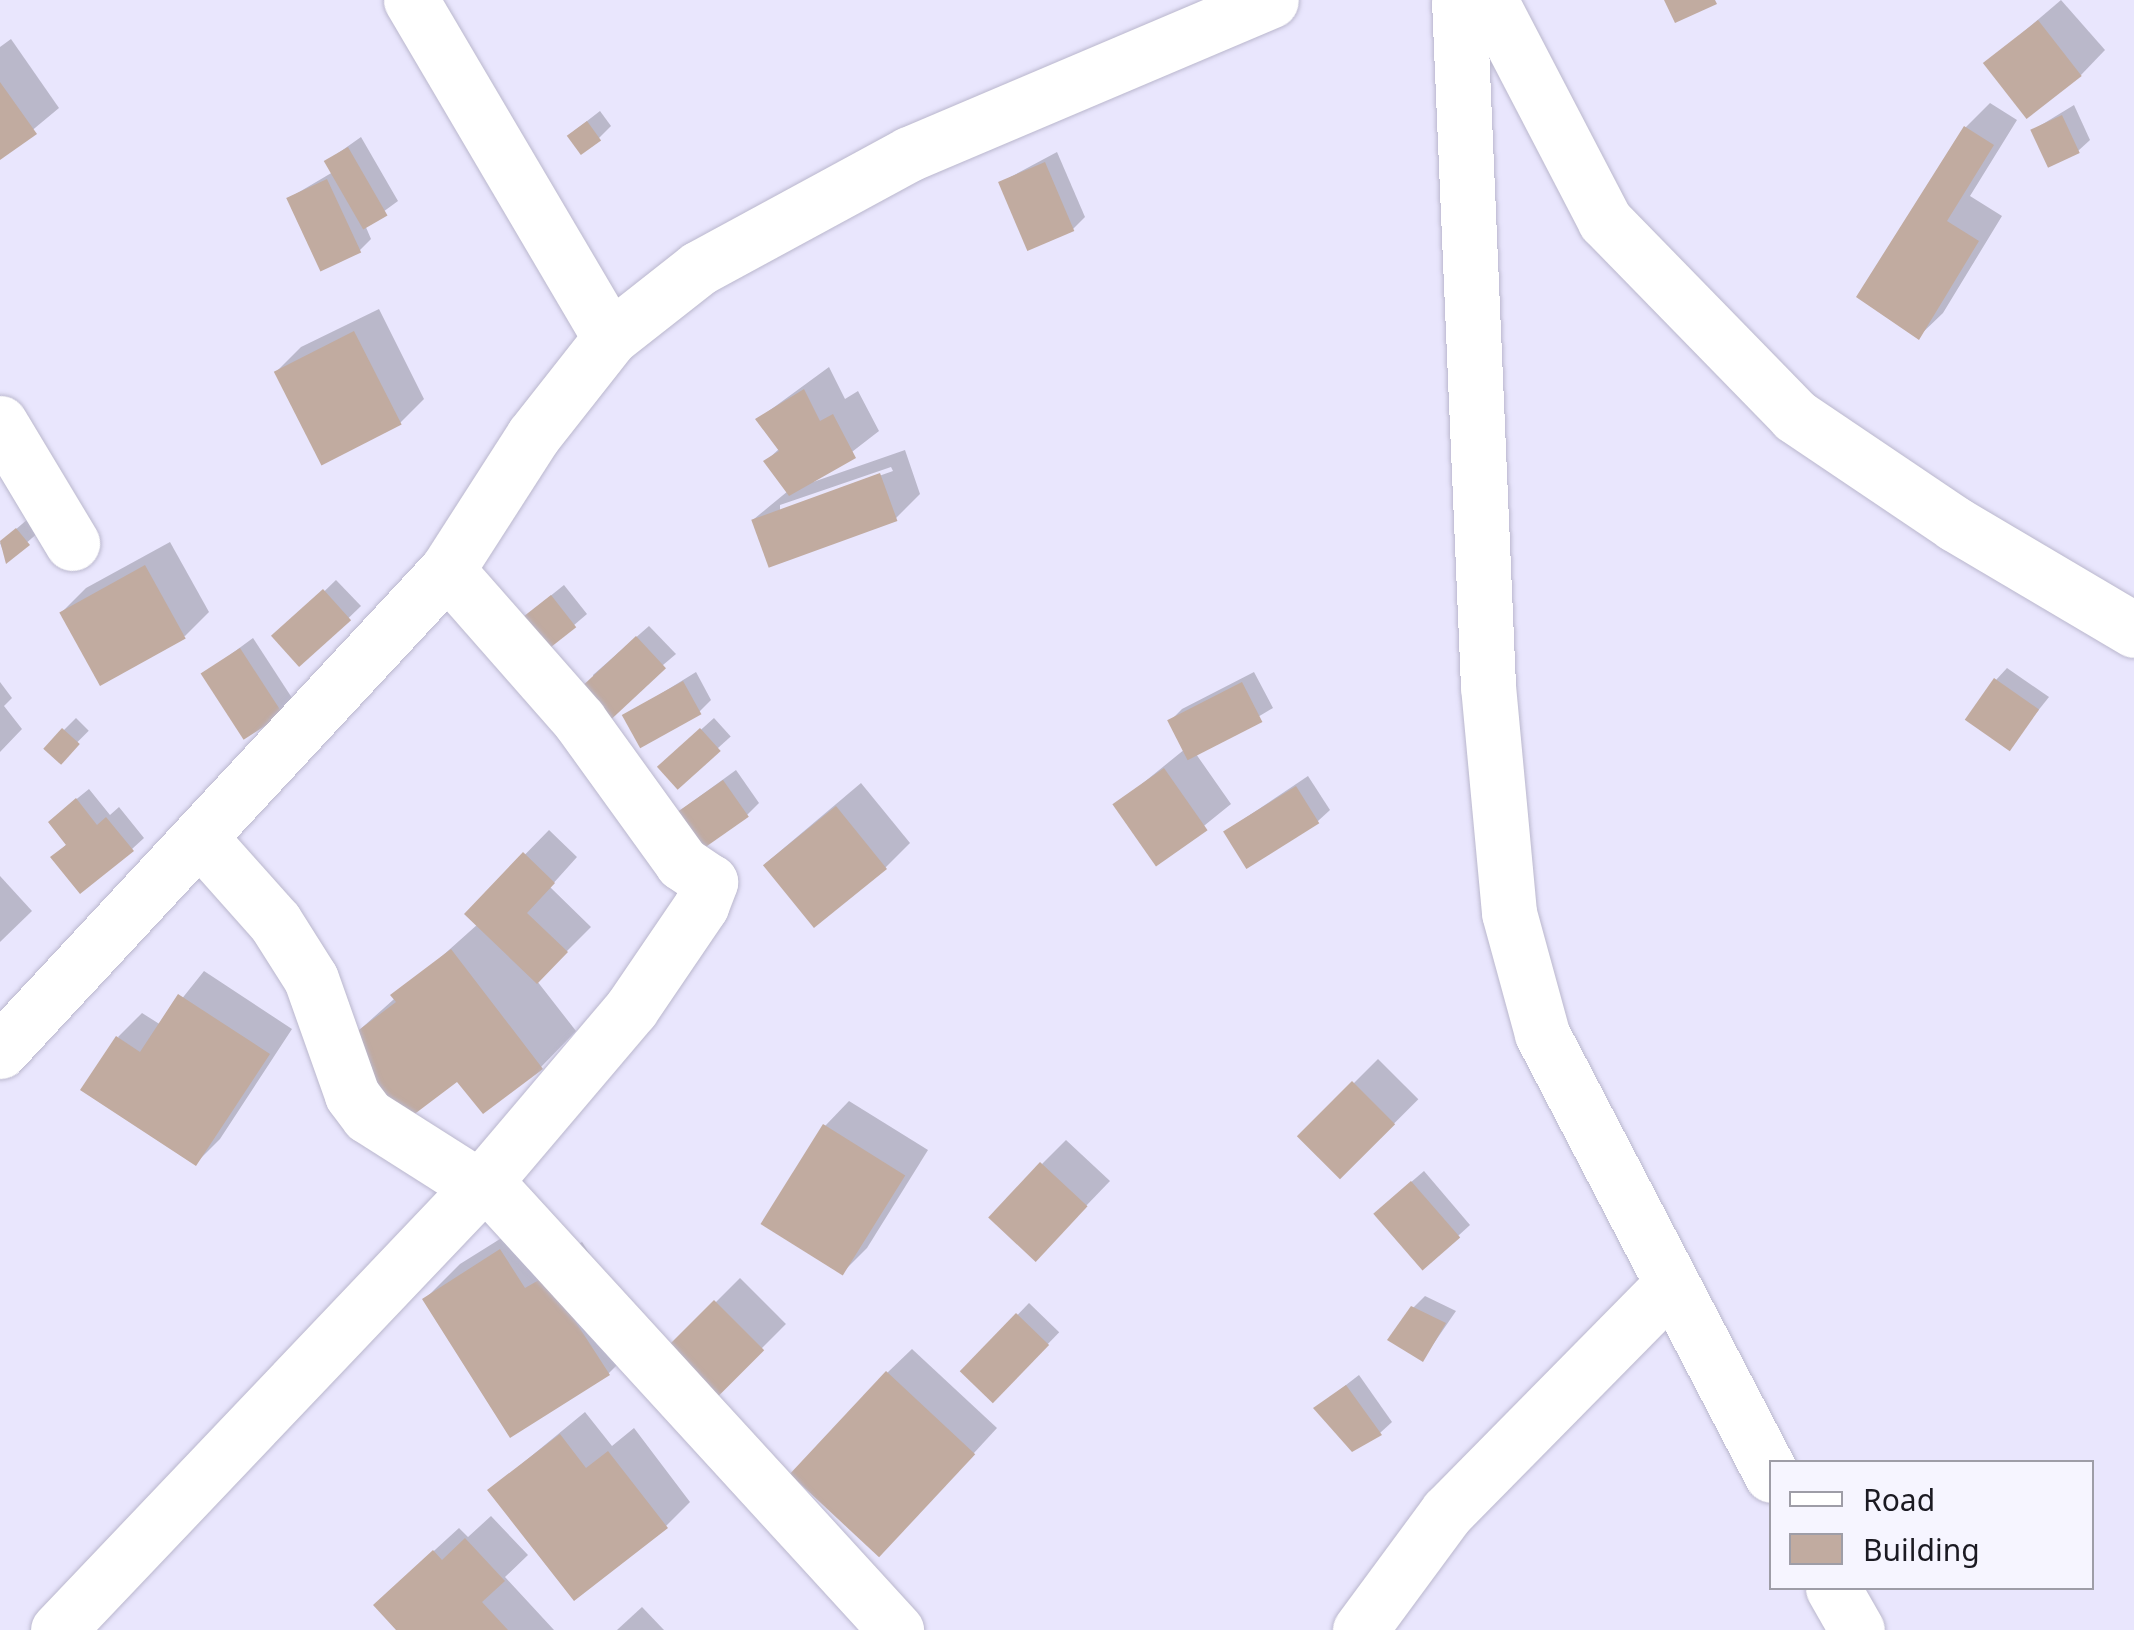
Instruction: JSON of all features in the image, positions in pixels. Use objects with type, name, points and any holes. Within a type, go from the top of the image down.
[{"type":"street","points":[[410,0],[610,338]]},
{"type":"street","points":[[0,1051],[447,570],[533,436],[610,338],[698,268],[909,154],[1271,0]]},
{"type":"street","points":[[1459,0],[1488,686],[1509,912],[1542,1034],[1669,1287],[1769,1470]]},
{"type":"street","points":[[1490,0],[1604,221],[1796,416],[1955,524],[2134,630]]},
{"type":"street","points":[[0,424],[72,544]]},
{"type":"street","points":[[58,1630],[483,1184],[630,1009],[702,906],[710,882],[682,864],[579,720],[447,570]]},
{"type":"street","points":[[201,839],[275,922],[311,979],[352,1095],[368,1116],[483,1184],[896,1630]]},
{"type":"street","points":[[1360,1630],[1448,1512],[1669,1287]]},
{"type":"street","points":[[1834,1590],[1856,1630]]},
{"type":"building","points":[[1664,0],[1715,0],[1717,4],[1675,23]]},
{"type":"building","points":[[2038,20],[2082,76],[2027,119],[1983,63]]},
{"type":"building","points":[[0,82],[37,134],[0,160]]},
{"type":"building","points":[[2062,115],[2080,153],[2048,168],[2030,130]]},
{"type":"building","points":[[587,121],[601,140],[581,155],[567,136]]},
{"type":"building","points":[[1964,126],[1994,145],[1947,221],[1979,241],[1919,340],[1856,297]]},
{"type":"building","points":[[348,147],[388,215],[363,229],[324,161]]},
{"type":"building","points":[[1045,162],[1074,231],[1027,251],[998,182]]},
{"type":"building","points":[[327,179],[361,252],[320,271],[286,198]]},
{"type":"building","points":[[354,331],[402,425],[321,465],[274,372]]},
{"type":"building","points":[[804,389],[820,421],[833,414],[856,458],[789,496],[763,461],[779,451],[755,419]]},
{"type":"building","points":[[880,473],[897,521],[769,568],[751,520]]},
{"type":"building","points":[[16,528],[30,545],[6,564],[0,541]]},
{"type":"building","points":[[145,565],[186,638],[100,686],[59,613]]},
{"type":"building","points":[[323,589],[351,620],[299,667],[271,636]]},
{"type":"building","points":[[551,595],[576,627],[538,657],[512,625]]},
{"type":"building","points":[[636,636],[666,668],[610,721],[580,689]]},
{"type":"building","points":[[240,648],[283,714],[244,740],[201,674]]},
{"type":"building","points":[[1994,678],[2039,710],[2010,751],[1965,720]]},
{"type":"building","points":[[683,681],[701,714],[640,748],[622,715]]},
{"type":"building","points":[[1242,682],[1262,722],[1188,760],[1167,720]]},
{"type":"building","points":[[62,728],[80,744],[61,765],[43,749]]},
{"type":"building","points":[[700,728],[721,751],[678,790],[657,767]]},
{"type":"building","points":[[1164,768],[1208,830],[1156,866],[1112,804]]},
{"type":"building","points":[[723,780],[749,817],[693,856],[667,819]]},
{"type":"building","points":[[1296,786],[1319,823],[1246,869],[1223,832]]},
{"type":"building","points":[[76,798],[97,825],[106,817],[134,851],[80,894],[50,857],[66,845],[48,822]]},
{"type":"building","points":[[836,806],[887,869],[814,928],[763,865]]},
{"type":"building","points":[[523,852],[555,883],[527,913],[568,952],[537,984],[464,914]]},
{"type":"building","points":[[451,949],[543,1069],[483,1114],[457,1082],[404,1122],[343,1042],[396,1002],[390,995]]},
{"type":"building","points":[[178,994],[270,1054],[196,1166],[80,1090],[116,1036],[140,1052]]},
{"type":"building","points":[[1352,1081],[1395,1124],[1340,1179],[1297,1136]]},
{"type":"building","points":[[823,1124],[905,1175],[843,1275],[760,1224]]},
{"type":"building","points":[[1040,1162],[1088,1206],[1036,1262],[988,1218]]},
{"type":"building","points":[[1411,1181],[1460,1238],[1422,1270],[1373,1214]]},
{"type":"building","points":[[500,1249],[525,1288],[546,1276],[610,1375],[510,1438],[422,1299]]},
{"type":"building","points":[[714,1300],[764,1350],[706,1408],[656,1358]]},
{"type":"building","points":[[1411,1306],[1446,1323],[1423,1362],[1387,1340]]},
{"type":"building","points":[[1016,1313],[1049,1345],[993,1403],[960,1371]]},
{"type":"building","points":[[886,1371],[975,1454],[879,1557],[790,1474]]},
{"type":"building","points":[[1346,1385],[1382,1435],[1352,1452],[1313,1408]]},
{"type":"building","points":[[560,1434],[586,1468],[608,1451],[668,1528],[574,1601],[487,1490]]},
{"type":"building","points":[[465,1538],[505,1581],[482,1602],[508,1630],[396,1630],[373,1605],[433,1550],[442,1560]]}]
